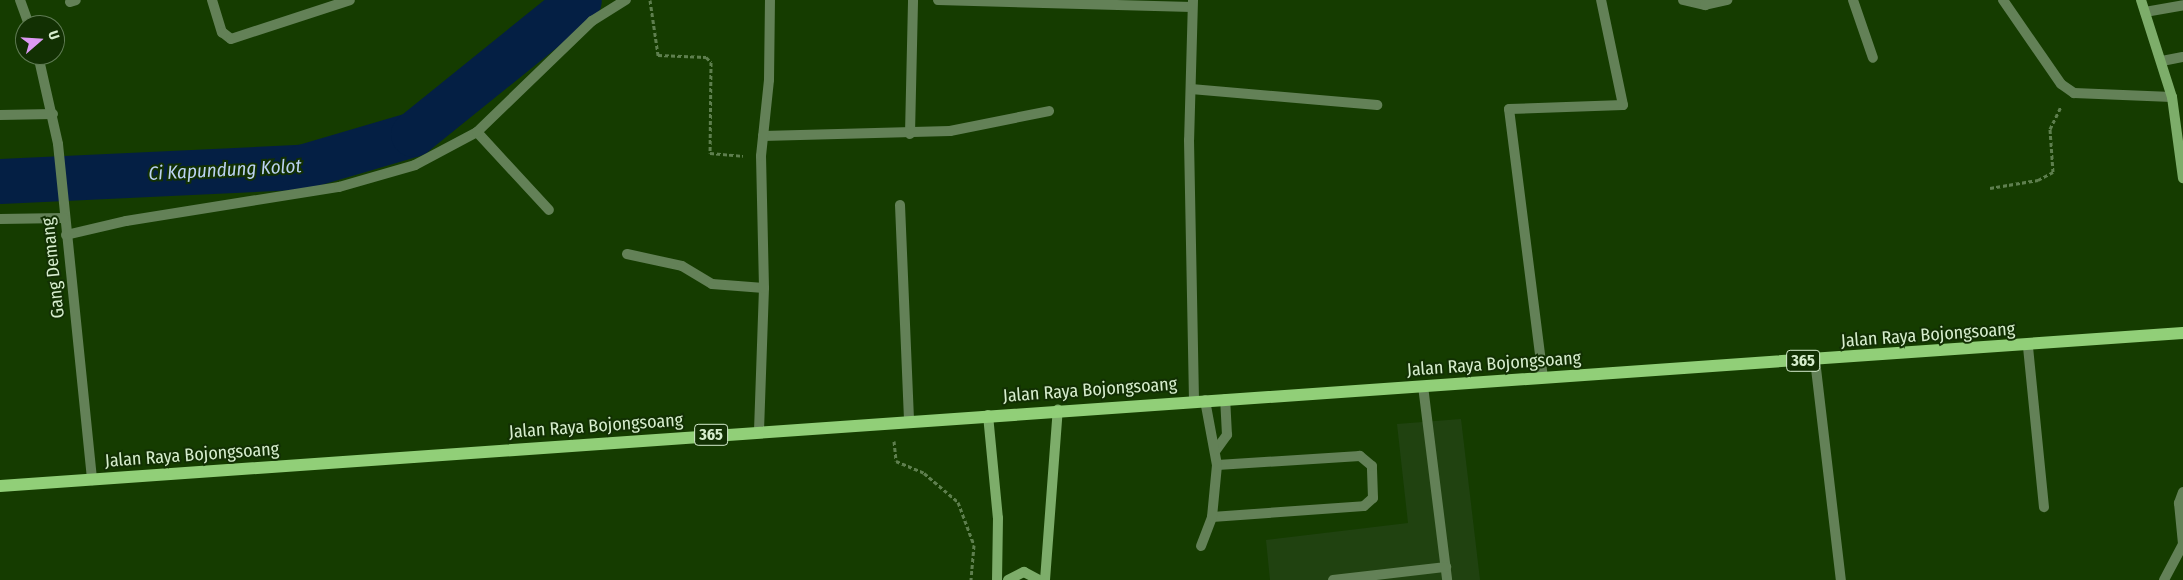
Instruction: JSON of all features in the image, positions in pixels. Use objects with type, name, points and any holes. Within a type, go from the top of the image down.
[{"type":"main road","name":"Jalan Raya Bojongsoang","points":[[0,486],[1058,409],[2028,346],[2183,333]]},
{"type":"street","points":[[20,0],[25,15]]},
{"type":"street","points":[[212,0],[222,32],[232,39],[350,0]]},
{"type":"street","points":[[66,235],[126,220],[339,187],[415,165],[477,132],[592,21],[626,0]]},
{"type":"street","points":[[758,431],[764,288],[761,156],[770,0]]},
{"type":"street","points":[[910,134],[913,0]]},
{"type":"street","points":[[938,0],[1193,3],[1191,89],[1199,400],[1209,436],[1216,450],[1217,465],[1212,517],[1201,546]]},
{"type":"street","points":[[1543,378],[1509,109],[1623,105],[1601,0]]},
{"type":"street","points":[[1683,0],[1705,5],[1727,0]]},
{"type":"street","points":[[1853,0],[1873,58]]},
{"type":"street","points":[[2003,0],[2061,84],[2074,93],[2172,97]]},
{"type":"street","points":[[2141,0],[2172,97],[2183,178]]},
{"type":"street","points":[[2145,12],[2183,5]]},
{"type":"street","points":[[2162,61],[2183,57]]},
{"type":"street","name":"Gang Demang","points":[[41,65],[53,114],[58,144],[92,480]]},
{"type":"street","points":[[1191,89],[1377,105]]},
{"type":"street","points":[[763,136],[950,132],[1049,111]]},
{"type":"street","points":[[0,115],[53,114]]},
{"type":"street","points":[[477,132],[549,210]]},
{"type":"street","points":[[900,205],[909,421]]},
{"type":"street","points":[[0,219],[64,213]]},
{"type":"street","points":[[628,254],[682,266],[712,284],[764,288]]},
{"type":"street","points":[[2028,346],[2044,507]]},
{"type":"street","points":[[1815,360],[1842,580]]},
{"type":"street","points":[[1423,386],[1447,580]]},
{"type":"street","points":[[1216,450],[1227,435],[1225,399]]},
{"type":"street","points":[[1045,580],[1058,409]]},
{"type":"street","points":[[988,415],[998,522],[997,580]]},
{"type":"street","points":[[1212,517],[1364,506],[1373,498],[1372,466],[1360,456],[1217,465]]},
{"type":"street","points":[[2164,580],[2183,545],[2180,503],[2183,492]]},
{"type":"street","points":[[1333,580],[1446,567]]},
{"type":"street","points":[[1008,580],[1024,572],[1038,580]]},
{"type":"path","points":[[650,0],[658,55],[706,57],[710,62],[710,153],[761,156]]},
{"type":"path","points":[[1990,188],[2038,180],[2053,172],[2050,129],[2056,114],[2074,93]]},
{"type":"path","points":[[892,421],[896,461],[924,473],[958,502],[974,545],[971,580]]},
{"type":"shaded area","points":[[1461,419],[1480,580],[1270,580],[1266,540],[1408,523],[1397,424]]},
{"type":"waterway","name":"Ci Kapundung Kolot","points":[[0,181],[301,167],[413,134],[579,0]]}]
